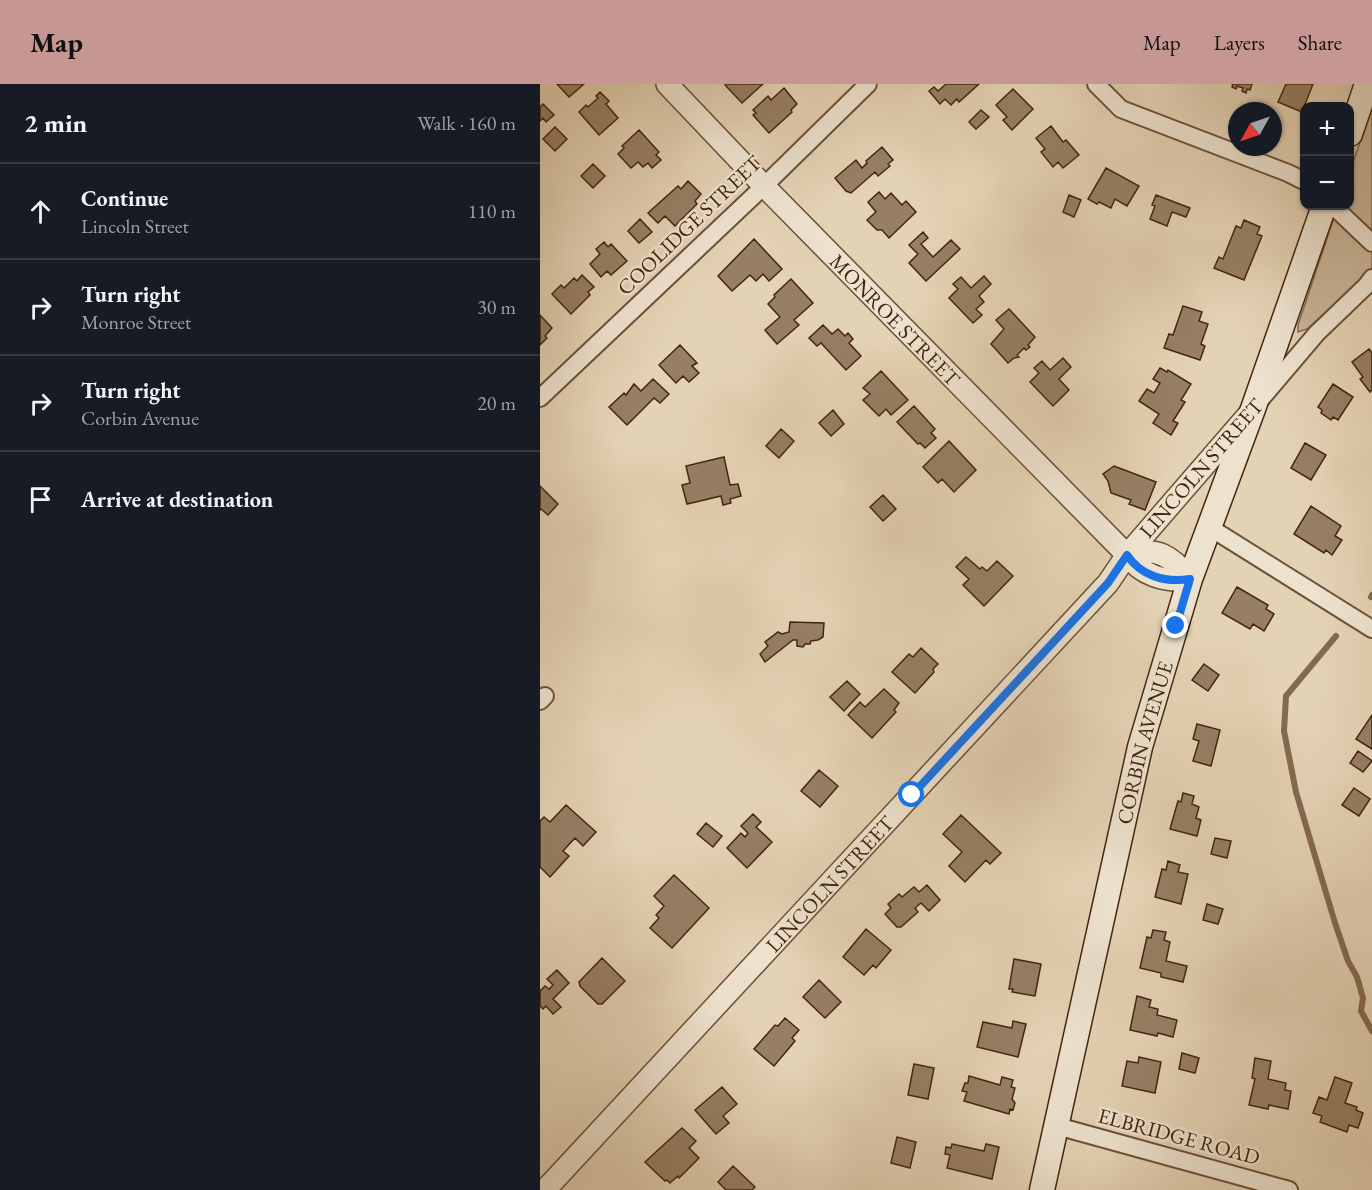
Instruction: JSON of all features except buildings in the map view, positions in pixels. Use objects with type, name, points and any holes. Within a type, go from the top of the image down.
[{"type":"main road","points":[[1354,122],[1367,84]]},
{"type":"main road","name":"CORBIN AVENUE","points":[[1042,1190],[1140,747],[1190,579],[1323,210]]},
{"type":"street","name":"MONROE STREET","points":[[667,84],[764,186],[1127,555]]},
{"type":"street","name":"COOLIDGE STREET","points":[[540,398],[868,84]]},
{"type":"street","points":[[1096,84],[1121,109],[1300,179]]},
{"type":"street","points":[[1337,210],[1372,243]]},
{"type":"street","name":"LINCOLN STREET","points":[[545,1190],[1108,583],[1127,555],[1317,333],[1372,278]]},
{"type":"street","points":[[1209,527],[1372,629]]},
{"type":"street","points":[[1127,555],[1149,551],[1164,555],[1178,565],[1190,579]]},
{"type":"street","name":"ELBRIDGE ROAD","points":[[1056,1126],[1289,1190]]},
{"type":"shaded area","points":[[1372,108],[1372,268],[1367,276],[1307,329],[1298,332],[1298,325],[1337,210],[1354,210],[1354,160]]},
{"type":"waterway","points":[[1336,636],[1286,696],[1284,731],[1296,792],[1335,923],[1348,961],[1357,977],[1363,998],[1361,1011],[1372,1031]]},
{"type":"route","points":[[912,795],[1108,583],[1127,555],[1134,565],[1168,581],[1190,579],[1176,626]]}]
